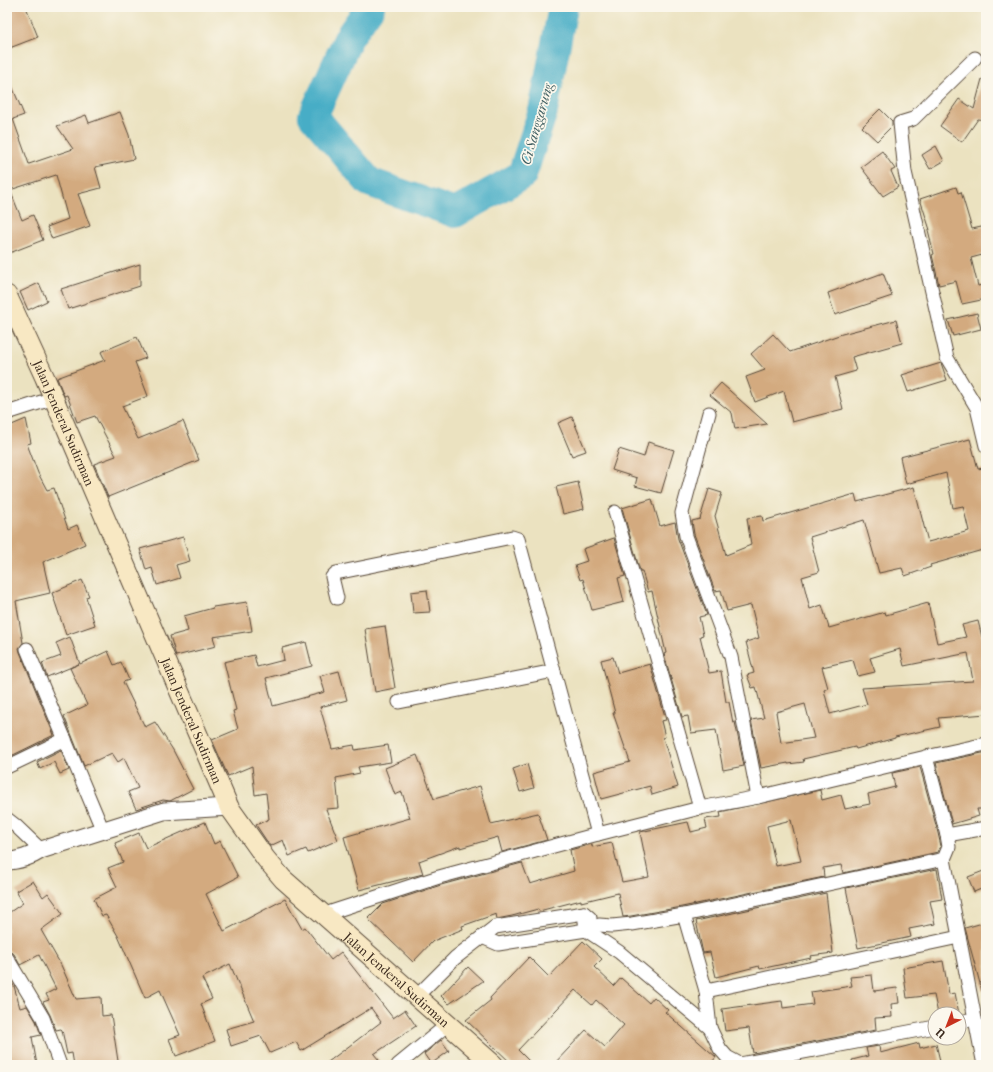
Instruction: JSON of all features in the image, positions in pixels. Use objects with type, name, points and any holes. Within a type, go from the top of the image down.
[{"type":"main road","name":"Jalan Jenderal Sudirman","points":[[7,295],[54,398],[230,806],[266,859],[283,879],[325,914],[447,1025],[494,1065]]},
{"type":"street","points":[[975,58],[913,119],[900,123],[905,172],[947,358],[977,408],[986,446]]},
{"type":"street","points":[[7,413],[54,398]]},
{"type":"street","points":[[709,412],[682,512],[686,536],[731,657],[758,797]]},
{"type":"street","points":[[615,512],[700,808]]},
{"type":"street","points":[[337,598],[332,577],[336,573],[512,537],[518,539],[598,834]]},
{"type":"street","points":[[27,650],[103,831]]},
{"type":"street","points":[[399,702],[554,671]]},
{"type":"street","points":[[7,767],[64,738]]},
{"type":"street","points":[[325,914],[439,876],[598,834],[700,808],[758,797],[986,744]]},
{"type":"street","points":[[926,757],[947,835],[949,847],[944,859],[974,1019],[983,1048],[984,1065]]},
{"type":"street","points":[[10,861],[164,811],[230,806]]},
{"type":"street","points":[[7,819],[16,826],[38,852]]},
{"type":"street","points":[[947,835],[986,828]]},
{"type":"street","points":[[482,937],[498,944],[586,930],[599,925],[612,926],[632,924],[684,916],[944,859]]},
{"type":"street","points":[[416,997],[455,958],[495,927],[584,913],[599,925]]},
{"type":"street","points":[[584,913],[586,930],[619,952],[710,1028]]},
{"type":"street","points":[[684,916],[706,991],[710,1028],[720,1049],[727,1057],[740,1064],[927,1029]]},
{"type":"street","points":[[706,991],[959,937]]},
{"type":"street","points":[[7,958],[43,1018],[60,1065]]},
{"type":"street","points":[[967,1020],[974,1019]]},
{"type":"street","points":[[398,1065],[447,1025]]},
{"type":"building","points":[[7,7],[26,7],[38,37],[7,49]]},
{"type":"building","points":[[7,74],[24,115],[13,119],[29,164],[73,149],[57,126],[86,115],[89,123],[120,112],[129,135],[134,159],[95,167],[101,188],[78,194],[90,226],[52,239],[47,227],[68,219],[56,175],[10,190],[22,220],[33,215],[43,240],[7,254]]},
{"type":"building","points":[[982,79],[986,79],[986,120],[978,119],[962,142],[940,126],[959,99],[974,109]]},
{"type":"building","points":[[880,109],[892,121],[892,126],[877,141],[862,127]]},
{"type":"building","points":[[936,146],[944,161],[930,169],[922,155]]},
{"type":"building","points":[[882,151],[895,169],[891,171],[898,187],[883,196],[861,167]]},
{"type":"building","points":[[956,187],[958,193],[961,192],[972,229],[986,226],[986,254],[971,258],[978,286],[986,284],[986,299],[962,304],[956,281],[939,285],[932,255],[934,254],[928,230],[930,230],[920,199]]},
{"type":"building","points":[[140,264],[140,286],[68,309],[61,289]]},
{"type":"building","points":[[883,273],[892,296],[835,315],[828,293]]},
{"type":"building","points":[[39,283],[47,301],[28,310],[20,292]]},
{"type":"building","points":[[977,313],[981,329],[953,336],[948,320]]},
{"type":"building","points":[[896,320],[902,343],[852,357],[856,371],[835,377],[843,409],[792,422],[784,391],[755,402],[746,377],[765,370],[751,354],[773,334],[790,352],[842,334]]},
{"type":"building","points":[[137,337],[146,358],[135,362],[148,396],[122,406],[138,439],[183,421],[199,460],[108,497],[94,464],[116,456],[95,416],[77,422],[67,395],[64,396],[57,378],[105,360],[101,352]]},
{"type":"building","points":[[941,363],[947,380],[908,392],[902,375]]},
{"type":"building","points":[[721,383],[767,424],[735,429],[732,413],[710,395]]},
{"type":"building","points":[[572,417],[586,451],[572,456],[558,423]]},
{"type":"building","points":[[26,419],[31,443],[27,444],[38,473],[47,490],[54,488],[68,529],[77,525],[85,544],[43,562],[50,593],[16,601],[23,643],[19,648],[20,652],[54,735],[7,758],[7,649],[10,648],[7,632],[7,427]]},
{"type":"building","points":[[970,439],[978,469],[983,468],[986,479],[986,549],[930,565],[931,567],[905,576],[902,568],[879,573],[864,520],[810,537],[819,572],[802,577],[810,609],[822,605],[829,628],[885,612],[886,615],[928,603],[937,643],[966,637],[962,625],[978,621],[982,637],[986,636],[986,714],[938,718],[940,727],[895,737],[856,749],[855,747],[803,759],[804,762],[788,763],[761,768],[751,720],[764,718],[756,687],[752,688],[747,675],[754,673],[746,642],[759,638],[751,605],[727,611],[721,590],[715,591],[694,534],[692,521],[700,519],[709,489],[722,493],[715,516],[726,555],[751,545],[747,518],[762,516],[763,521],[855,494],[857,502],[914,487],[928,542],[969,531],[963,506],[953,508],[946,473],[906,484],[900,457]],"holes":[[[900,649],[904,666],[968,653],[973,681],[862,688],[867,704],[830,714],[824,690],[828,688],[822,667],[853,660],[858,676],[875,672],[870,658]],[[805,704],[814,738],[781,743],[776,712]]]},
{"type":"building","points":[[648,442],[674,450],[661,493],[635,486],[637,478],[612,470],[619,449],[644,457]]},
{"type":"building","points":[[578,482],[584,509],[563,514],[556,487]]},
{"type":"building","points":[[652,499],[660,526],[675,522],[678,539],[707,615],[699,617],[703,635],[700,636],[709,673],[721,671],[726,702],[729,702],[733,723],[735,722],[744,766],[723,770],[716,730],[691,733],[688,716],[682,717],[664,654],[666,653],[652,591],[648,592],[642,571],[640,571],[622,508]]},
{"type":"building","points":[[183,537],[190,561],[176,565],[180,578],[157,585],[152,568],[146,570],[140,549]]},
{"type":"building","points":[[614,538],[625,576],[618,578],[624,602],[592,610],[583,579],[580,580],[575,565],[587,561],[583,549]]},
{"type":"building","points":[[82,580],[89,596],[86,597],[95,625],[66,635],[52,593]]},
{"type":"building","points":[[427,590],[430,612],[413,613],[411,592]]},
{"type":"building","points":[[247,602],[252,631],[213,637],[216,646],[176,656],[170,636],[188,631],[184,616],[213,607]]},
{"type":"building","points":[[385,626],[395,688],[375,692],[365,629]]},
{"type":"building","points":[[70,637],[80,664],[108,651],[114,665],[121,662],[129,680],[123,682],[145,727],[155,722],[173,750],[193,789],[170,801],[163,800],[136,809],[128,792],[138,788],[124,758],[118,762],[112,753],[84,766],[64,716],[87,705],[70,668],[79,664],[47,677],[42,663],[61,656],[56,643]]},
{"type":"building","points":[[306,642],[312,666],[266,678],[273,706],[325,692],[320,676],[339,671],[347,700],[320,707],[332,749],[354,745],[355,750],[388,745],[391,762],[358,767],[360,773],[336,778],[339,808],[326,809],[338,840],[308,853],[306,849],[289,856],[283,840],[270,846],[256,825],[269,819],[266,793],[255,795],[252,766],[228,776],[212,740],[238,729],[233,711],[236,710],[224,662],[254,655],[257,667],[284,660],[282,648]]},
{"type":"building","points":[[613,657],[618,673],[650,664],[666,720],[661,721],[665,737],[663,738],[678,787],[652,795],[650,786],[601,799],[594,772],[630,762],[613,713],[615,713],[601,660]]},
{"type":"building","points":[[61,750],[69,770],[60,774],[54,762],[40,769],[37,762]]},
{"type":"building","points":[[986,753],[986,809],[977,809],[979,816],[952,824],[936,763]]},
{"type":"building","points":[[417,755],[434,799],[480,786],[491,824],[538,813],[547,840],[502,852],[498,837],[460,848],[460,846],[419,861],[423,874],[359,890],[344,837],[410,818],[402,792],[395,795],[385,768]]},
{"type":"building","points":[[527,764],[534,788],[520,792],[513,769]]},
{"type":"building","points":[[920,767],[941,846],[938,852],[843,873],[841,865],[823,868],[824,877],[682,907],[631,916],[623,917],[618,893],[497,919],[496,914],[462,926],[463,929],[433,941],[413,962],[368,919],[383,904],[441,885],[522,863],[530,884],[574,871],[570,850],[592,844],[592,847],[612,843],[622,882],[649,877],[640,832],[688,822],[691,832],[707,828],[705,819],[721,817],[720,812],[820,790],[822,800],[841,795],[845,809],[870,804],[868,794],[895,787],[892,773]],"holes":[[[791,820],[801,861],[776,866],[767,826]]]},
{"type":"building","points":[[205,822],[214,844],[220,841],[238,877],[206,894],[224,931],[285,899],[302,929],[305,927],[331,960],[341,952],[393,1018],[405,1010],[416,1026],[374,1054],[383,1065],[324,1065],[381,1022],[371,1008],[301,1051],[296,1042],[270,1053],[261,1036],[231,1046],[226,1029],[254,1021],[230,964],[202,978],[212,999],[201,1004],[215,1041],[176,1056],[169,1039],[180,1035],[160,990],[145,998],[118,936],[106,915],[102,916],[94,899],[117,887],[108,868],[123,862],[115,843],[139,833],[146,848]]},
{"type":"building","points":[[937,869],[942,899],[930,901],[935,924],[909,929],[911,937],[858,948],[846,888]]},
{"type":"building","points":[[986,870],[986,887],[974,892],[968,877]]},
{"type":"building","points":[[33,881],[43,897],[48,893],[63,914],[41,930],[61,965],[76,999],[101,997],[102,1016],[111,1015],[118,1061],[105,1065],[74,1065],[72,1053],[67,1054],[62,1030],[56,1030],[43,1002],[49,1000],[46,994],[56,989],[39,955],[20,965],[14,954],[7,950],[7,914],[23,903],[16,891]]},
{"type":"building","points":[[826,893],[833,953],[810,956],[811,958],[760,969],[759,966],[716,977],[710,952],[703,953],[696,921]]},
{"type":"building","points":[[986,922],[986,990],[982,991],[965,928]]},
{"type":"building","points":[[583,941],[602,959],[594,967],[614,986],[621,978],[649,1003],[654,997],[668,1010],[665,1012],[716,1057],[710,1065],[553,1065],[586,1030],[605,1047],[624,1025],[596,1000],[592,1005],[575,990],[518,1050],[533,1065],[513,1065],[466,1020],[491,1000],[490,998],[529,957],[549,977]]},
{"type":"building","points":[[943,961],[949,994],[955,993],[957,1006],[936,1006],[934,995],[907,998],[903,968]]},
{"type":"building","points":[[468,967],[483,981],[449,1004],[441,996]]},
{"type":"building","points":[[872,975],[874,991],[897,988],[899,1003],[891,1004],[892,1017],[875,1018],[876,1030],[753,1053],[749,1028],[725,1031],[722,1009],[782,1001],[783,1008],[813,1004],[811,992],[852,986],[850,977]]},
{"type":"building","points":[[7,976],[14,986],[20,1008],[27,1006],[36,1021],[41,1035],[32,1037],[37,1065],[7,1065]]},
{"type":"building","points":[[441,1040],[449,1051],[431,1064],[424,1054]]},
{"type":"building","points":[[919,1043],[920,1048],[936,1046],[941,1065],[853,1065],[852,1060],[868,1056],[866,1048],[879,1046],[880,1053]]},
{"type":"waterway","name":"Ci Sanggarung","points":[[370,7],[349,37],[313,116],[369,182],[455,213],[522,175],[543,111],[563,7]]}]
